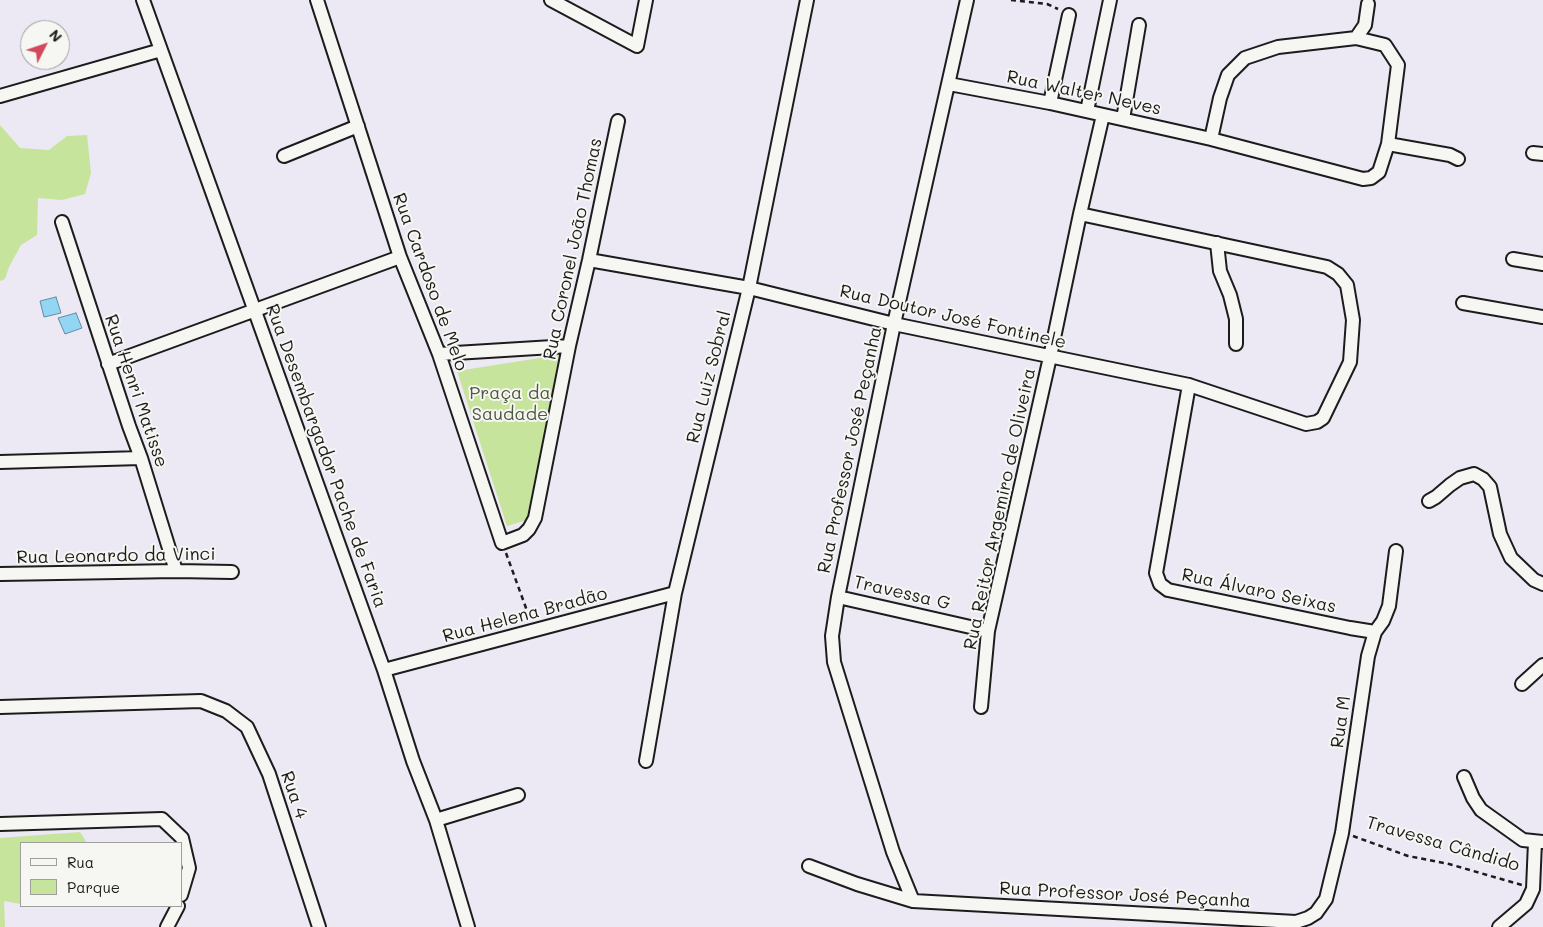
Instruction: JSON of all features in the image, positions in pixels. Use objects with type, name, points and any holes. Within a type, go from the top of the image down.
[{"type":"street","name":"Rua Desembargador Pache de Faria","points":[[144,0],[384,670],[413,761],[436,820],[468,927]]},
{"type":"street","name":"Rua Cardoso de Melo","points":[[317,0],[400,257],[439,354],[502,542]]},
{"type":"street","points":[[551,0],[637,46],[646,0]]},
{"type":"street","name":"Rua Luiz Sobral","points":[[646,761],[675,593],[749,288],[807,0]]},
{"type":"street","name":"Rua Professor José Peçanha","points":[[913,901],[893,852],[834,662],[832,636],[838,597],[894,324],[968,0]]},
{"type":"street","points":[[1087,111],[1110,0]]},
{"type":"street","points":[[1356,38],[1365,25],[1368,4]]},
{"type":"street","points":[[1050,103],[1069,15]]},
{"type":"street","points":[[1122,119],[1139,25]]},
{"type":"street","name":"Rua Walter Neves","points":[[949,84],[1050,103],[1211,139],[1363,179],[1371,178],[1379,172],[1388,144],[1398,65],[1385,45],[1356,38],[1278,46],[1245,58],[1228,75],[1220,98],[1211,139]]},
{"type":"street","points":[[0,96],[161,50]]},
{"type":"street","name":"Rua Reitor Argemiro de Oliveira","points":[[981,707],[988,631],[1050,357],[1080,214],[1104,115]]},
{"type":"street","name":"Rua Coronel João Thomas","points":[[502,542],[523,535],[535,518],[569,346],[618,122]]},
{"type":"street","points":[[284,156],[358,126]]},
{"type":"street","points":[[1388,144],[1450,155],[1458,159]]},
{"type":"street","points":[[1080,214],[1217,243],[1220,270],[1230,295],[1236,319],[1236,344]]},
{"type":"street","name":"Rua Henri Matisse","points":[[62,222],[141,458],[176,571]]},
{"type":"street","name":"Rua Doutor José Fontinele","points":[[589,260],[749,288],[894,324],[1189,385],[1306,424],[1317,422],[1323,418],[1350,362],[1353,320],[1347,285],[1338,274],[1327,267],[1217,243]]},
{"type":"street","points":[[108,364],[400,257]]},
{"type":"street","points":[[1514,259],[1543,264]]},
{"type":"street","points":[[1463,303],[1543,317]]},
{"type":"street","points":[[439,354],[569,346]]},
{"type":"street","name":"Rua Álvaro Seixas","points":[[1189,385],[1156,573],[1160,584],[1168,590],[1375,632]]},
{"type":"street","points":[[0,462],[141,458]]},
{"type":"street","points":[[1429,501],[1460,478],[1474,474],[1483,479],[1490,487],[1500,534],[1510,558],[1534,580],[1543,584]]},
{"type":"street","name":"Rua M","points":[[1326,899],[1342,833],[1368,656],[1375,632],[1383,621],[1389,606],[1396,552]]},
{"type":"street","name":"Rua Leonardo da Vinci","points":[[0,574],[232,572]]},
{"type":"street","name":"Rua Helena Bradão","points":[[384,670],[675,593]]},
{"type":"street","name":"Travessa G","points":[[838,597],[988,631]]},
{"type":"street","points":[[1522,684],[1543,665]]},
{"type":"street","name":"Rua 4","points":[[0,707],[202,701],[226,711],[247,727],[269,774],[319,927]]},
{"type":"street","name":"Travessa Cândido","points":[[1464,777],[1473,798],[1481,810],[1523,840],[1539,842],[1533,889],[1526,904],[1499,927]]},
{"type":"street","points":[[436,820],[518,795]]},
{"type":"street","points":[[0,824],[162,819],[182,838],[189,868],[182,892]]},
{"type":"street","name":"Rua Professor José Peçanha","points":[[809,866],[857,884],[913,901],[1296,922],[1316,914],[1326,899]]},
{"type":"street","points":[[167,927],[177,907]]},
{"type":"path","points":[[1011,0],[1047,4],[1069,15]]},
{"type":"path","points":[[502,542],[535,631]]},
{"type":"path","name":"Travessa Cândido","points":[[1342,833],[1408,856],[1449,864],[1533,889]]},
{"type":"green space","points":[[0,125],[20,148],[49,150],[67,136],[87,135],[91,173],[85,194],[62,200],[38,198],[37,235],[21,245],[5,279],[0,281]]},
{"type":"green space","name":"Praça da Saudade","points":[[559,355],[530,519],[507,526],[457,371]]},
{"type":"green space","points":[[80,832],[86,842],[20,842],[20,904],[4,901],[5,927],[0,927],[0,838]]},
{"type":"water","points":[[56,297],[61,313],[44,317],[40,301]]},
{"type":"water","points":[[76,313],[82,328],[65,334],[58,318]]}]
